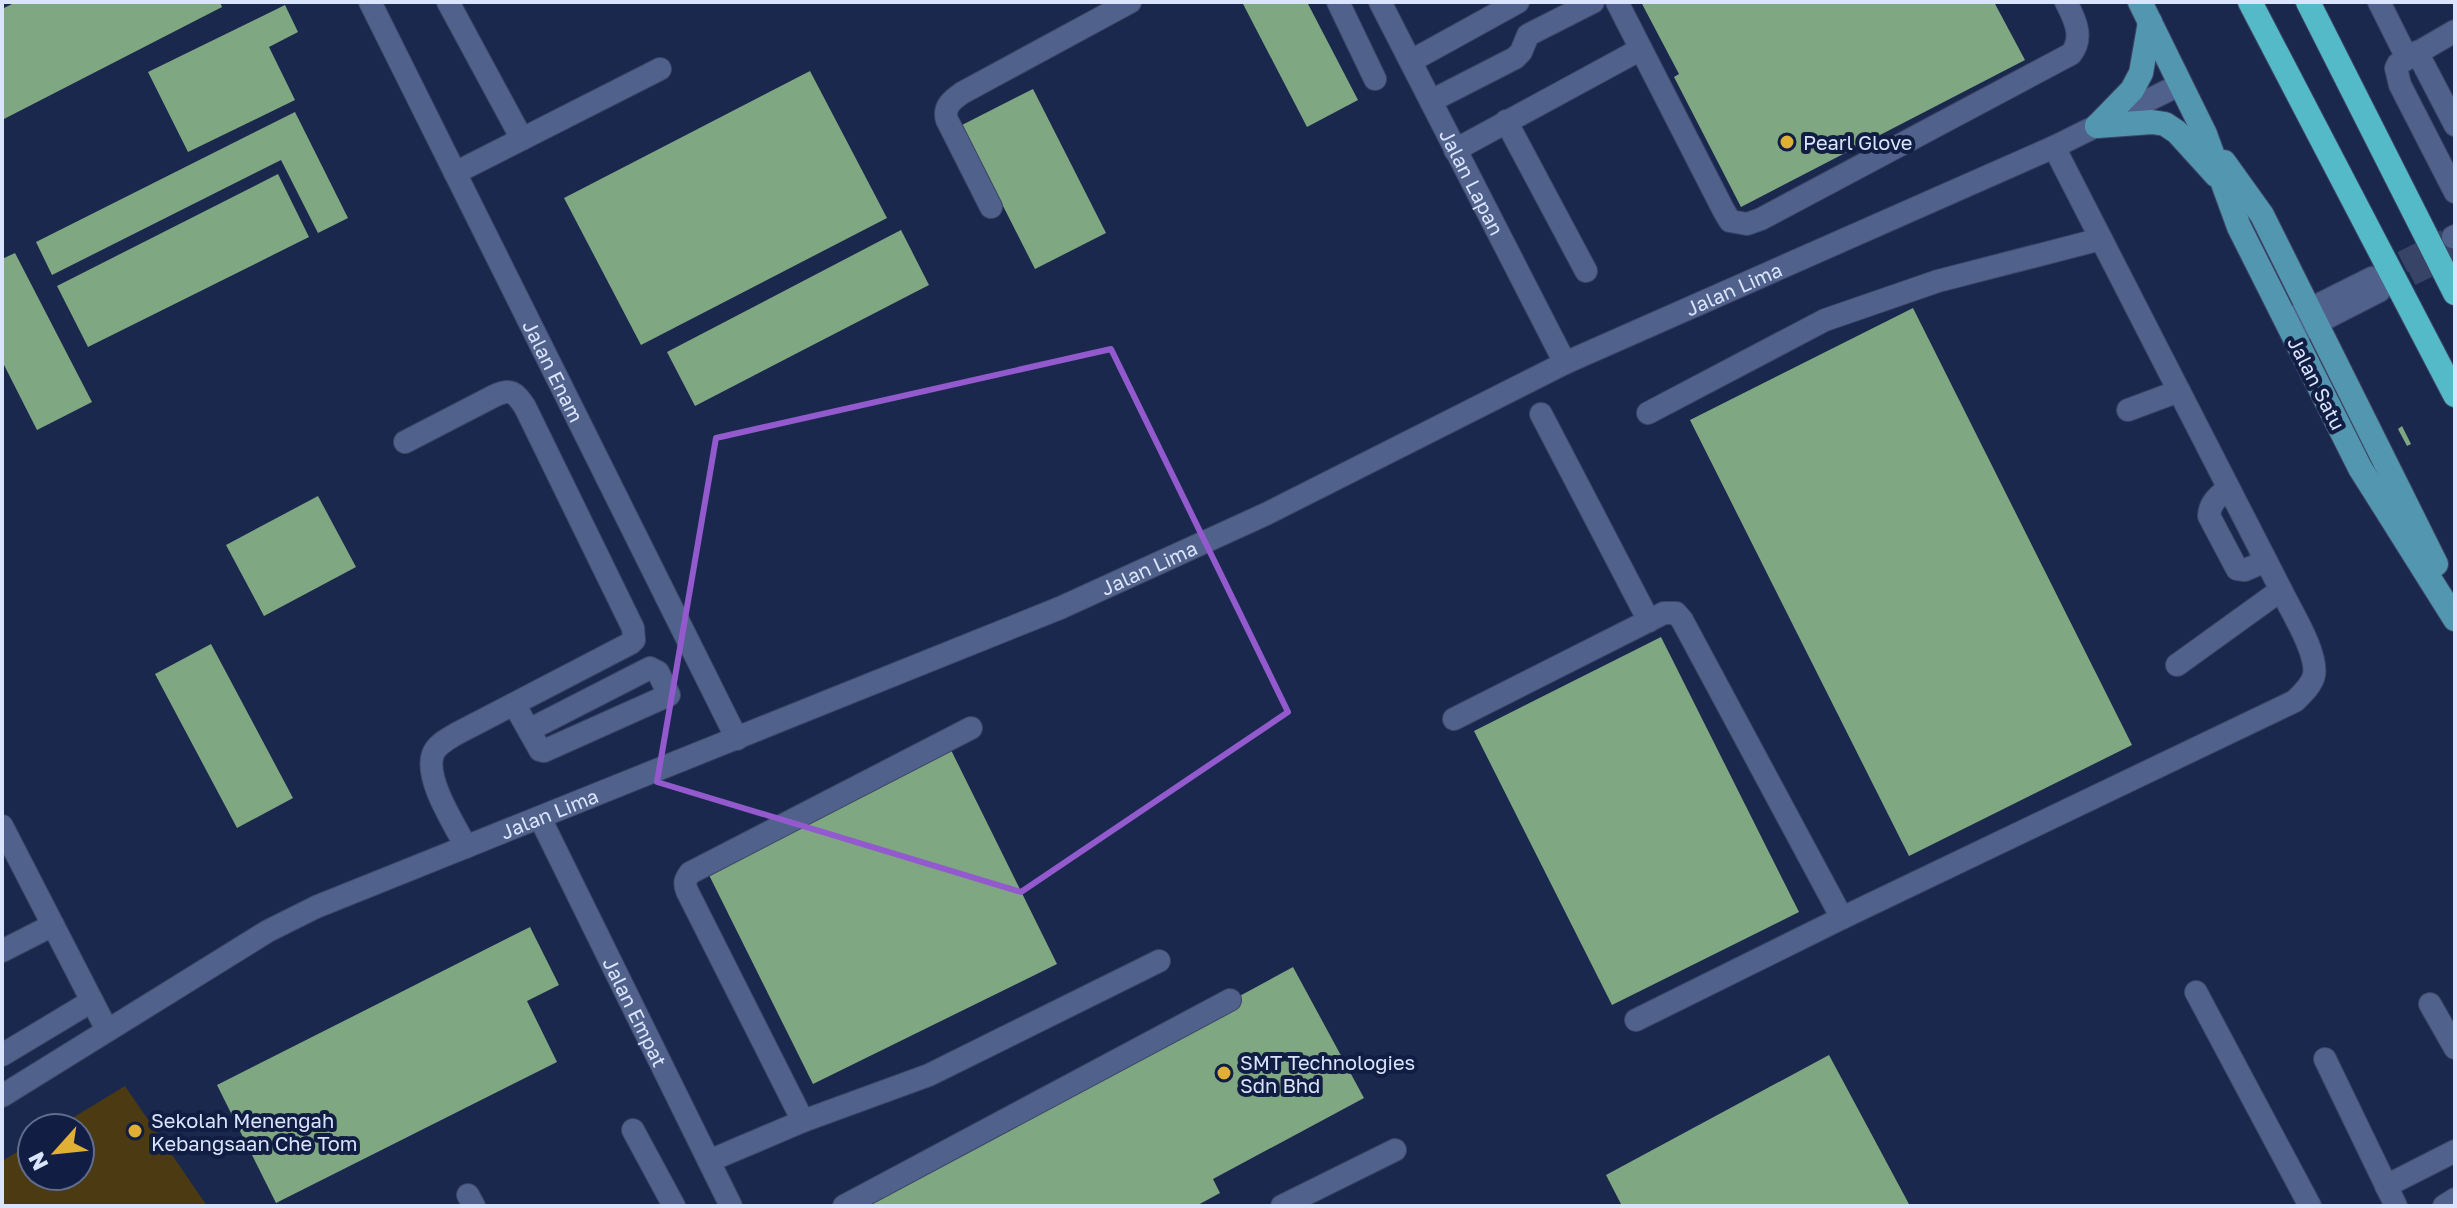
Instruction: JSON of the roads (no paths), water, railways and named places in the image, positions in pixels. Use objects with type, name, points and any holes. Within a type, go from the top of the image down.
[{"type":"highway","points":[[2250,2],[2455,395]]},
{"type":"highway","points":[[2269,2],[2330,126],[2345,187]]},
{"type":"highway","points":[[2308,2],[2455,293]]},
{"type":"main road","name":"Jalan Satu","points":[[2145,12],[2205,134],[2239,227],[2360,468],[2455,619]]},
{"type":"main road","points":[[2097,126],[2132,90],[2141,73],[2145,12]]},
{"type":"main road","points":[[2097,126],[2165,124],[2177,132],[2222,181]]},
{"type":"main road","name":"Jalan Satu","points":[[2205,134],[2262,215],[2455,602]]},
{"type":"street","name":"Jalan Enam","points":[[370,2],[737,739]]},
{"type":"street","points":[[448,2],[522,139]]},
{"type":"street","points":[[991,207],[947,120],[947,107],[962,93],[1130,2]]},
{"type":"street","points":[[1338,2],[1375,79]]},
{"type":"street","name":"Jalan Lapan","points":[[1380,2],[1565,363]]},
{"type":"street","points":[[1411,61],[1484,10],[1518,2]]},
{"type":"street","points":[[1431,101],[1515,58],[1528,35],[1593,2]]},
{"type":"street","points":[[1617,2],[1724,211],[1735,223],[1747,224],[2071,54],[2079,39],[2066,2]]},
{"type":"street","points":[[2379,2],[2455,125]]},
{"type":"street","points":[[2453,37],[2412,55],[2396,68],[2400,85],[2455,192]]},
{"type":"street","points":[[1455,150],[1641,49]]},
{"type":"street","points":[[455,173],[660,69]]},
{"type":"street","name":"Jalan Lima","points":[[2,1096],[268,931],[316,907],[1074,601],[1266,514],[1565,363],[2054,147],[2181,84]]},
{"type":"street","points":[[1506,121],[1586,271]]},
{"type":"street","points":[[1636,1020],[2295,701],[2314,676],[2313,657],[2281,590],[2054,147]]},
{"type":"street","points":[[1648,413],[1825,320],[1938,281],[2101,239]]},
{"type":"street","points":[[2290,328],[2376,284]]},
{"type":"street","points":[[405,442],[504,391],[514,393],[525,407],[633,628],[634,640],[631,643],[438,746],[432,756],[436,789],[466,847]]},
{"type":"street","points":[[2128,410],[2179,391]]},
{"type":"street","points":[[1541,414],[1649,621]]},
{"type":"street","points":[[2177,665],[2281,590]]},
{"type":"street","points":[[1454,719],[1664,613],[1676,613],[1842,918]]},
{"type":"street","points":[[514,704],[540,750],[547,750],[669,695],[658,672],[650,668],[529,730]]},
{"type":"street","points":[[803,1121],[687,891],[684,884],[686,879],[690,873],[971,728]]},
{"type":"street","name":"Jalan Empat","points":[[540,818],[731,1206]]},
{"type":"street","points":[[5,838],[107,1030]]},
{"type":"street","points":[[2,951],[53,925]]},
{"type":"street","points":[[709,1161],[803,1121],[929,1075],[1159,961]]},
{"type":"street","points":[[2196,992],[2310,1206]]},
{"type":"street","points":[[844,1206],[1230,1000]]},
{"type":"street","points":[[2,1055],[92,1001]]},
{"type":"street","points":[[2430,1004],[2455,1048]]},
{"type":"street","points":[[2325,1059],[2391,1196],[2455,1151]]},
{"type":"street","points":[[633,1130],[674,1206]]},
{"type":"street","points":[[1282,1206],[1395,1150]]},
{"type":"street","points":[[2444,1206],[2455,1199]]},
{"type":"tunnel","points":[[2373,277],[2446,240]]},
{"type":"tunnel","points":[[2381,290],[2455,253]]},
{"type":"place","name":"Pearl Glove","points":[[1787,142]]},
{"type":"place","name":"SMT Technologies Sdn Bhd","points":[[1224,1073]]},
{"type":"place","name":"Sekolah Menengah Kebangsaan Che Tom","points":[[135,1131]]}]
